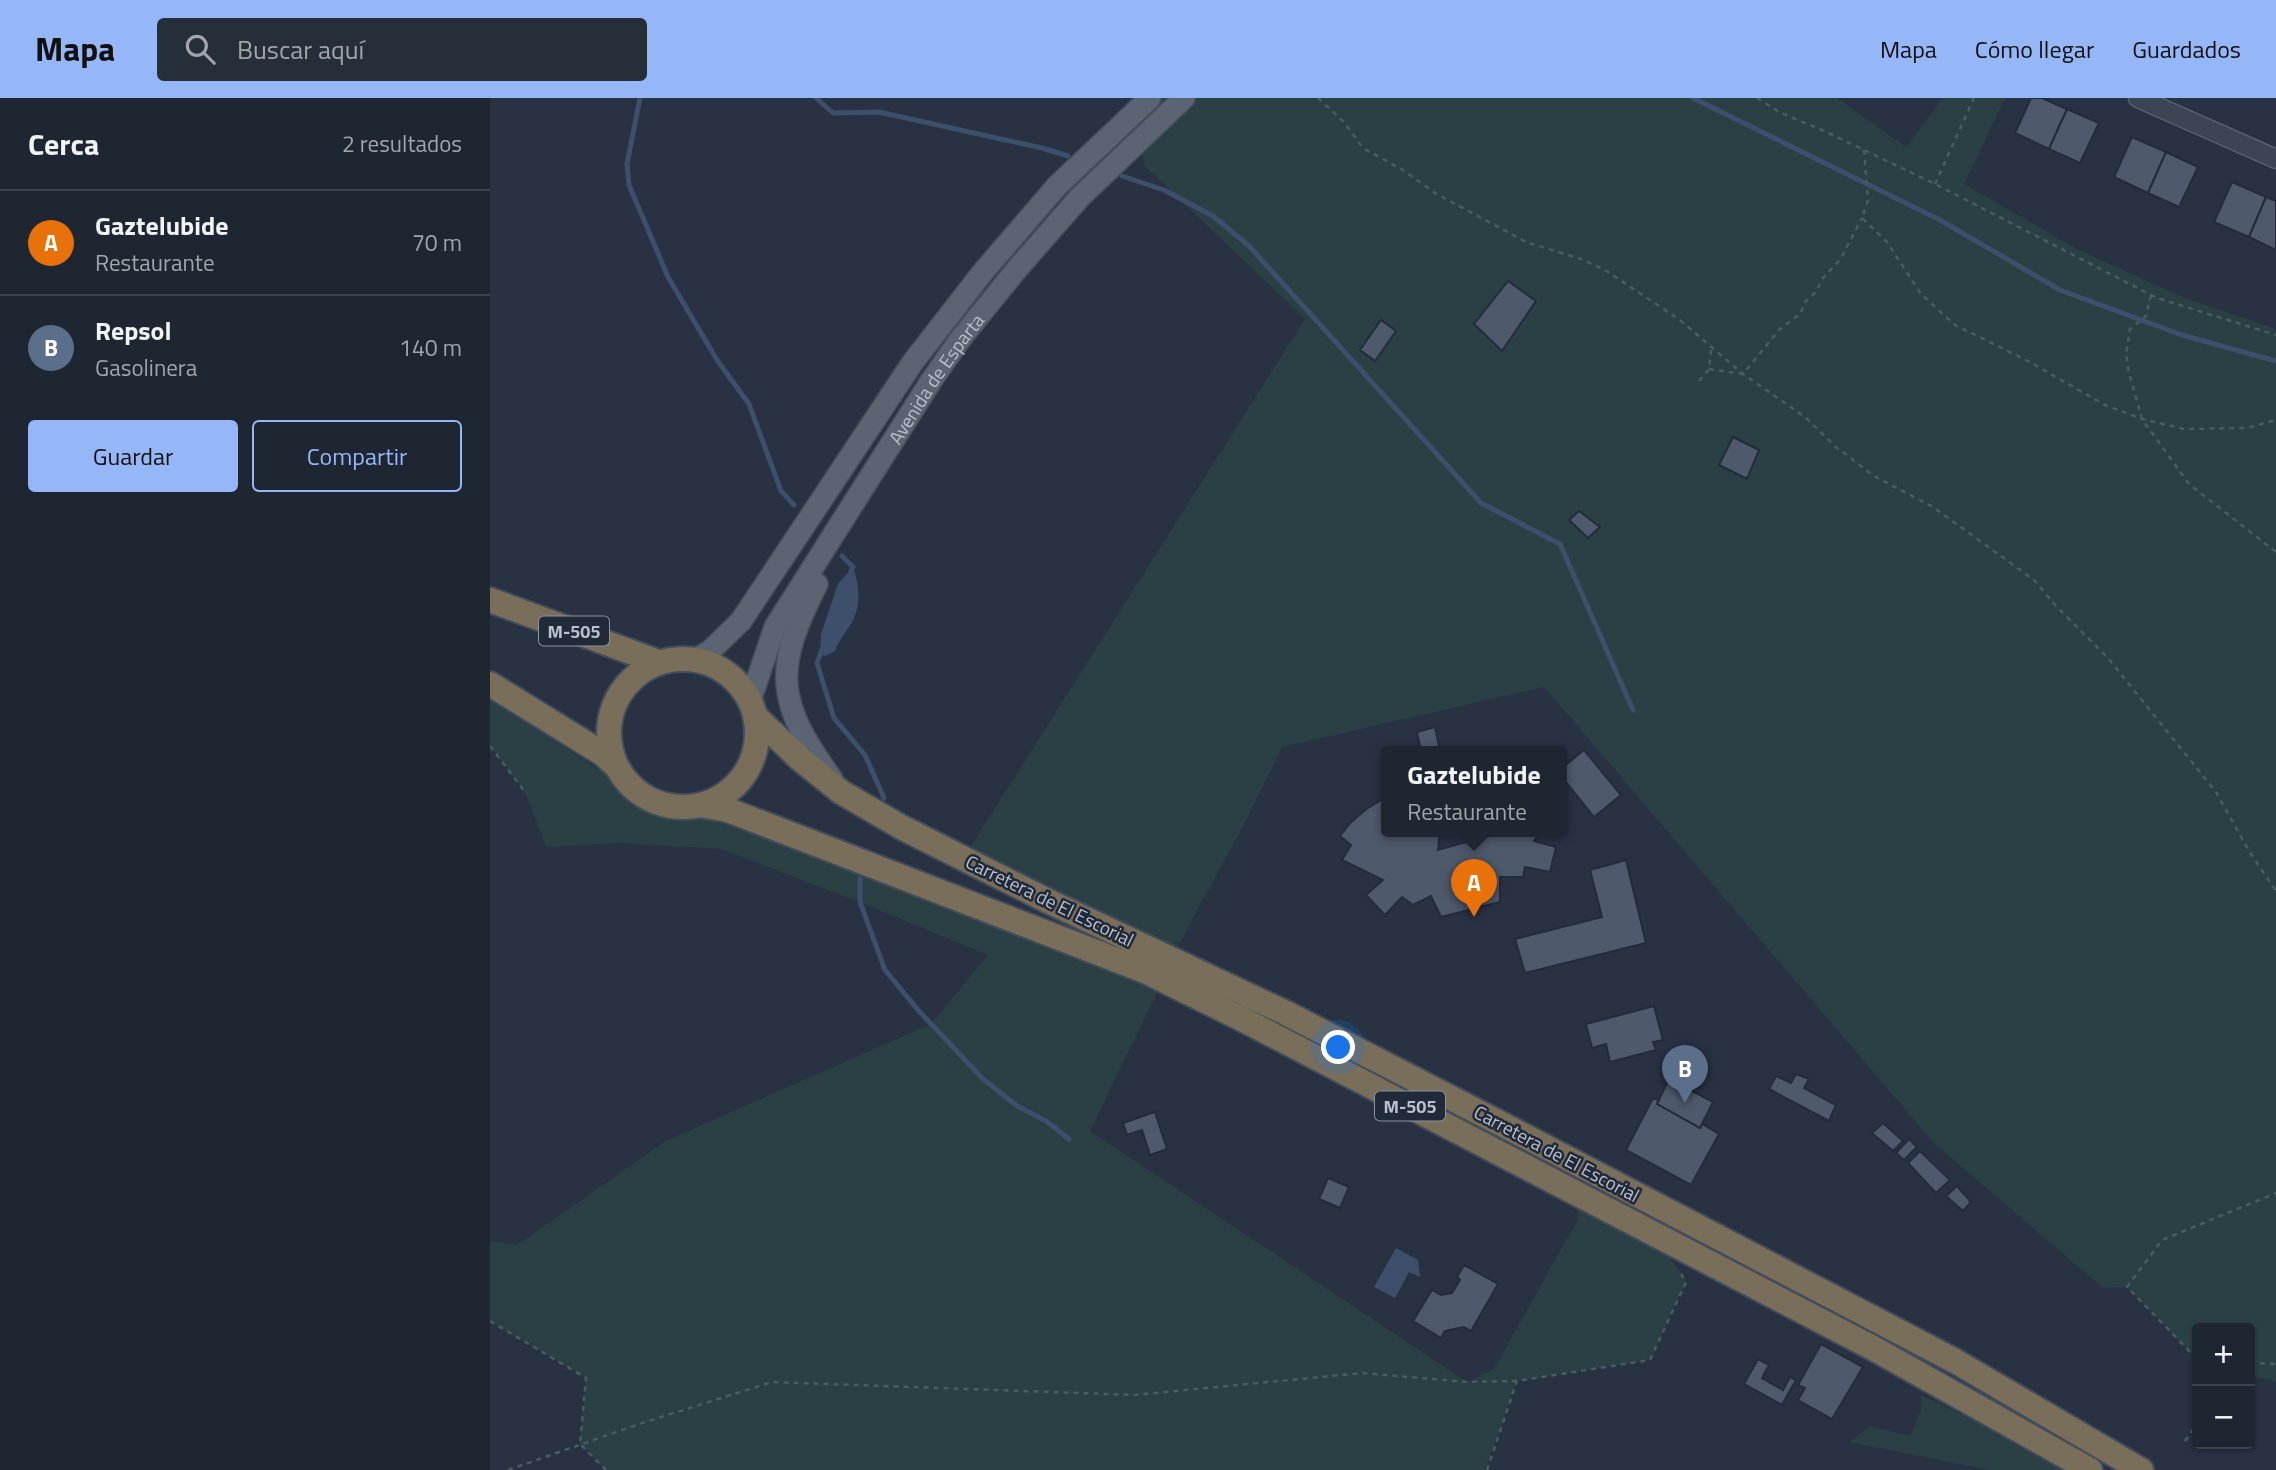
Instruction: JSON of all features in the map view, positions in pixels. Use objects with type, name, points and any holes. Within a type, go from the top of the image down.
[{"type":"highway","name":"M-505","points":[[490,600],[658,662]]},
{"type":"highway","name":"M-505","points":[[616,766],[608,738],[609,719],[615,700],[626,684],[641,671],[658,662],[696,659],[718,667],[737,681],[753,709]]},
{"type":"highway","name":"M-505","points":[[490,684],[603,754],[635,790],[654,801],[685,807],[701,805]]},
{"type":"highway","name":"Carretera de El Escorial","points":[[753,709],[800,759],[841,792],[901,827],[1050,902],[1286,1013],[1526,1136],[1955,1361],[2141,1470]]},
{"type":"highway","points":[[701,805],[722,796],[740,781],[752,761],[757,739],[753,709]]},
{"type":"highway","name":"Carretera de El Escorial","points":[[701,805],[728,810],[1145,971],[1256,1026],[1873,1348],[2090,1470]]},
{"type":"main road","name":"Avenida de Esparta","points":[[696,659],[710,651],[741,621],[913,362],[982,272],[1057,186],[1150,98]]},
{"type":"main road","name":"Avenida de Esparta","points":[[753,709],[775,627],[961,338],[1080,197],[1184,98]]},
{"type":"main road","points":[[841,792],[796,724],[786,679],[787,658],[802,612],[875,470]]},
{"type":"street","points":[[2138,98],[2276,159]]},
{"type":"path","points":[[1318,98],[1344,122],[1363,148],[1480,219],[1526,242],[1581,259],[1605,270],[1680,320],[1743,374],[1805,417],[1836,447],[1874,476],[1933,507],[2034,580],[2056,607],[2108,658],[2216,792],[2249,851],[2276,891]]},
{"type":"path","points":[[1757,98],[1781,113],[1935,184],[2151,295],[2276,335]]},
{"type":"path","points":[[1935,184],[1974,98]]},
{"type":"path","points":[[1743,374],[1780,329],[1801,313],[1804,303],[1840,260],[1862,218],[1868,200],[1864,150]]},
{"type":"path","points":[[1862,218],[1887,242],[1921,294],[1955,325],[2028,361],[2105,405],[2142,419],[2184,429],[2247,428],[2276,420]]},
{"type":"path","points":[[2151,295],[2146,316],[2130,329],[2126,354],[2142,419],[2189,484],[2276,552]]},
{"type":"path","points":[[1699,381],[1710,369],[1711,348]]},
{"type":"path","points":[[1710,369],[1743,374]]},
{"type":"path","points":[[490,746],[525,792]]},
{"type":"path","points":[[2192,1354],[2127,1287],[2162,1240],[2276,1193]]},
{"type":"path","points":[[508,1470],[772,1382],[1134,1395],[1362,1373],[1467,1382],[1517,1381],[1650,1360],[1686,1282],[1680,1272]]},
{"type":"path","points":[[490,1321],[586,1378],[580,1444]]},
{"type":"path","points":[[2255,1363],[2276,1364]]},
{"type":"path","points":[[1488,1470],[1517,1381]]},
{"type":"path","points":[[2185,1441],[2192,1431]]},
{"type":"path","points":[[580,1444],[606,1470]]},
{"type":"green space","points":[[1137,98],[1837,98],[1906,147],[1943,98],[2005,98],[1964,184],[2075,248],[2182,297],[2276,329],[2276,1382],[2255,1376],[2255,1323],[2192,1323],[2192,1354],[2127,1287],[2103,1288],[1934,1143],[1544,687],[1282,747],[1177,948],[1050,902],[971,846],[1305,319],[1144,165]]},
{"type":"green space","points":[[490,691],[532,726],[605,774],[615,789],[632,791],[665,804],[700,805],[1163,980],[1090,1131],[1467,1382],[1494,1369],[1578,1219],[1574,1192],[1667,1253],[1686,1282],[1650,1360],[1517,1381],[1485,1470],[606,1470],[580,1444],[586,1378],[490,1321],[490,1241],[517,1245],[666,1141],[931,1024],[988,955],[721,849],[620,843],[546,847],[525,792],[490,746]]},
{"type":"green space","points":[[1921,1395],[2077,1470],[1990,1470],[1849,1442],[1870,1426],[1910,1436],[1921,1410]]},
{"type":"water","points":[[853,567],[858,594],[855,615],[835,651],[825,656],[820,654],[821,634],[838,584]]},
{"type":"water","points":[[1396,1248],[1418,1260],[1420,1277],[1409,1272],[1395,1298],[1374,1287]]},
{"type":"building","points":[[2031,98],[2042,98],[2067,109],[2049,149],[2015,133]]},
{"type":"building","points":[[2067,109],[2099,123],[2080,163],[2049,149]]},
{"type":"building","points":[[2132,137],[2166,152],[2148,193],[2114,177]]},
{"type":"building","points":[[2166,152],[2198,167],[2179,207],[2148,193]]},
{"type":"building","points":[[2232,182],[2266,197],[2249,237],[2214,222]]},
{"type":"building","points":[[2266,197],[2276,201],[2276,250],[2249,237]]},
{"type":"building","points":[[1508,281],[1536,301],[1502,351],[1474,324]]},
{"type":"building","points":[[1381,320],[1396,331],[1375,361],[1360,350]]},
{"type":"building","points":[[1733,437],[1759,450],[1747,479],[1719,465]]},
{"type":"building","points":[[1579,511],[1600,527],[1588,538],[1569,520]]},
{"type":"building","points":[[1435,727],[1439,746],[1420,746],[1417,732]]},
{"type":"building","points":[[1584,750],[1621,795],[1594,817],[1567,783],[1567,764]]},
{"type":"building","points":[[1381,800],[1381,837],[1439,837],[1438,850],[1470,841],[1468,837],[1537,837],[1534,841],[1556,847],[1550,872],[1525,867],[1523,877],[1500,877],[1500,902],[1441,917],[1431,896],[1413,905],[1402,897],[1385,915],[1366,895],[1383,880],[1342,860],[1351,845],[1340,836],[1351,822]]},
{"type":"building","points":[[1626,860],[1646,943],[1525,973],[1515,939],[1602,917],[1590,870]]},
{"type":"building","points":[[1654,1006],[1663,1040],[1653,1042],[1656,1050],[1610,1062],[1606,1044],[1592,1048],[1586,1024]]},
{"type":"building","points":[[1796,1074],[1809,1079],[1804,1088],[1836,1105],[1829,1121],[1769,1089],[1776,1076],[1791,1083]]},
{"type":"building","points":[[1669,1079],[1713,1102],[1700,1128],[1657,1104]]},
{"type":"building","points":[[1653,1098],[1658,1100],[1657,1104],[1700,1128],[1702,1124],[1719,1134],[1691,1185],[1626,1150]]},
{"type":"building","points":[[1155,1112],[1167,1149],[1150,1155],[1142,1130],[1127,1135],[1123,1123]]},
{"type":"building","points":[[1883,1123],[1903,1141],[1893,1151],[1872,1133]]},
{"type":"building","points":[[1909,1139],[1917,1147],[1904,1160],[1896,1153]]},
{"type":"building","points":[[1920,1151],[1950,1180],[1936,1193],[1908,1163]]},
{"type":"building","points":[[1328,1178],[1349,1187],[1340,1208],[1319,1199]]},
{"type":"building","points":[[1957,1186],[1971,1202],[1963,1211],[1946,1196]]},
{"type":"building","points":[[1464,1265],[1498,1284],[1471,1331],[1464,1327],[1445,1331],[1441,1338],[1413,1321],[1432,1290],[1441,1295],[1452,1293],[1460,1280],[1457,1277]]},
{"type":"building","points":[[1821,1344],[1863,1367],[1832,1419],[1798,1400],[1805,1388],[1798,1385]]},
{"type":"building","points":[[1758,1359],[1769,1365],[1762,1378],[1783,1390],[1790,1377],[1796,1380],[1782,1405],[1744,1384]]},
{"type":"waterway","points":[[640,98],[627,164],[629,185],[668,277],[717,360],[749,404],[781,491],[794,505]]},
{"type":"waterway","points":[[816,98],[833,113],[879,112],[1068,156]]},
{"type":"waterway","points":[[1693,98],[1940,220],[2060,290],[2182,335],[2276,361]]},
{"type":"waterway","points":[[1122,176],[1164,190],[1213,216],[1249,246],[1481,503],[1560,544],[1633,710]]},
{"type":"waterway","points":[[842,556],[853,567],[851,571]]},
{"type":"waterway","points":[[822,649],[817,663],[834,718],[865,755],[884,798]]},
{"type":"waterway","points":[[860,879],[860,902],[885,970],[918,1010],[983,1079],[1017,1106],[1046,1121],[1069,1139]]},
{"type":"place","name":"Gaztelubide","points":[[1474,917]]},
{"type":"place","name":"Repsol","points":[[1685,1103]]}]
